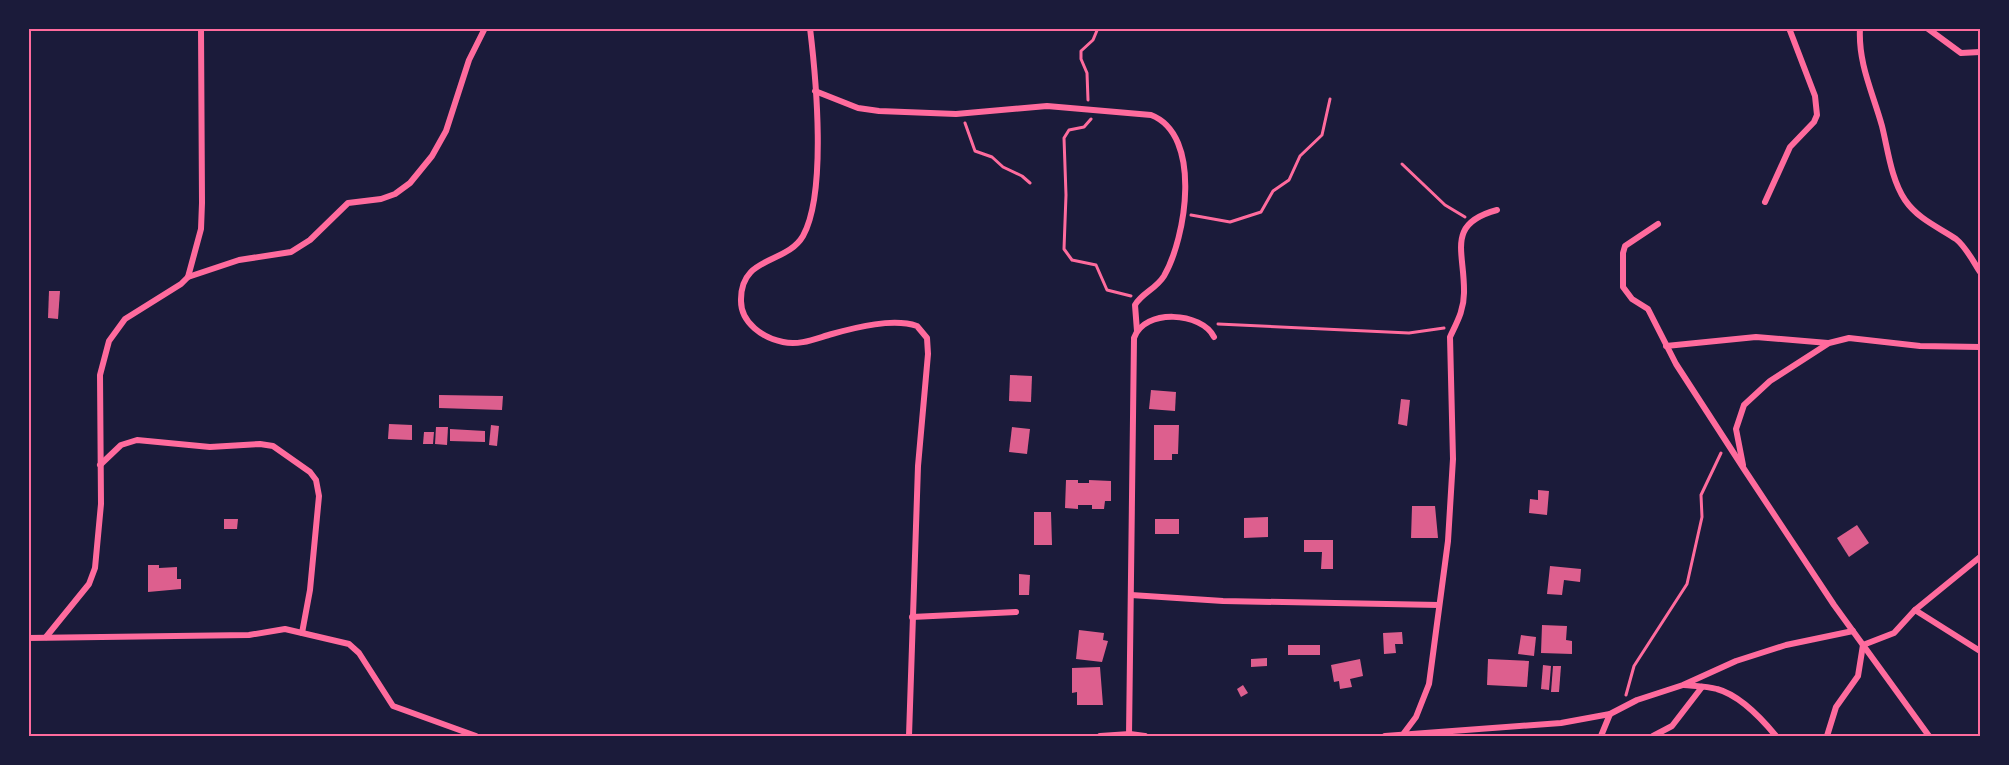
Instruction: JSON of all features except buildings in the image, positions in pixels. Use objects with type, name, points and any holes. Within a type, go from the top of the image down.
[{"type":"street","points":[[188,277],[201,229],[201,28]]},
{"type":"street","points":[[46,637],[89,584],[95,568],[101,504],[100,375],[112,335],[125,319],[181,284],[188,277],[239,260],[291,252],[310,240],[327,220],[348,203],[381,199],[395,194],[410,183],[432,156],[446,131],[466,70],[485,28]]},
{"type":"street","points":[[810,28],[818,151],[806,228],[796,244],[760,263],[747,278],[741,301],[742,311],[756,330],[784,343],[800,343],[848,330],[909,323],[924,332],[929,344],[918,466],[909,736]]},
{"type":"street","points":[[1860,28],[1860,54],[1866,82],[1878,112],[1895,179],[1905,200],[1932,226],[1957,240],[1980,272]]},
{"type":"street","points":[[1927,28],[1961,53],[1980,52]]},
{"type":"street","points":[[1765,202],[1790,147],[1814,122],[1817,115],[1815,96],[1790,29]]},
{"type":"street","points":[[814,91],[858,108],[956,114],[1047,106],[1151,115],[1169,126],[1179,145],[1185,187],[1184,214],[1166,274],[1154,290],[1136,302],[1137,331]]},
{"type":"street","points":[[1404,733],[1416,717],[1429,684],[1451,507],[1453,459],[1450,337],[1461,314],[1464,292],[1461,235],[1470,221],[1497,210]]},
{"type":"street","points":[[1658,224],[1625,246],[1623,287],[1628,295],[1648,309],[1666,346],[1744,469],[1853,631],[1929,736]]},
{"type":"street","points":[[1130,735],[1132,345],[1137,331],[1144,323],[1156,318],[1182,318],[1202,323],[1210,329],[1214,337]]},
{"type":"street","points":[[1666,346],[1756,337],[1829,343],[1849,338],[1920,346],[1980,347]]},
{"type":"street","points":[[1744,469],[1736,429],[1744,405],[1770,381],[1829,343]]},
{"type":"street","points":[[100,465],[121,445],[136,440],[210,447],[260,444],[273,446],[310,472],[316,480],[319,496],[310,590],[302,633]]},
{"type":"street","points":[[1863,645],[1894,633],[1915,610],[1980,557]]},
{"type":"street","points":[[1131,595],[1223,601],[1439,604]]},
{"type":"street","points":[[1915,610],[1980,651]]},
{"type":"street","points":[[912,617],[1016,612]]},
{"type":"street","points":[[28,638],[249,635],[282,629],[338,640],[353,647],[384,695],[396,708],[476,736]]},
{"type":"street","points":[[1385,736],[1561,723],[1610,714],[1757,654],[1853,631]]},
{"type":"street","points":[[1827,736],[1836,707],[1858,676],[1863,645]]},
{"type":"street","points":[[1683,685],[1725,693],[1765,723],[1776,736]]},
{"type":"street","points":[[1653,736],[1672,726],[1702,687]]},
{"type":"street","points":[[1601,736],[1610,714]]},
{"type":"street","points":[[1100,736],[1145,736]]},
{"type":"path","points":[[1098,28],[1093,40],[1081,51],[1081,59],[1087,73],[1091,117],[1087,125],[1069,130],[1064,138],[1066,195],[1064,249],[1072,260],[1096,265],[1107,290],[1129,295],[1136,302]]},
{"type":"path","points":[[1184,214],[1230,222],[1261,212],[1270,195],[1289,180],[1300,156],[1322,135],[1330,99]]},
{"type":"path","points":[[956,114],[967,125],[975,151],[990,156],[1003,168],[1022,176],[1030,183]]},
{"type":"path","points":[[1402,164],[1445,205],[1470,221]]},
{"type":"path","points":[[1202,323],[1409,333],[1455,327]]},
{"type":"path","points":[[1623,707],[1634,666],[1687,584],[1702,517],[1702,492],[1720,454],[1731,448]]}]
